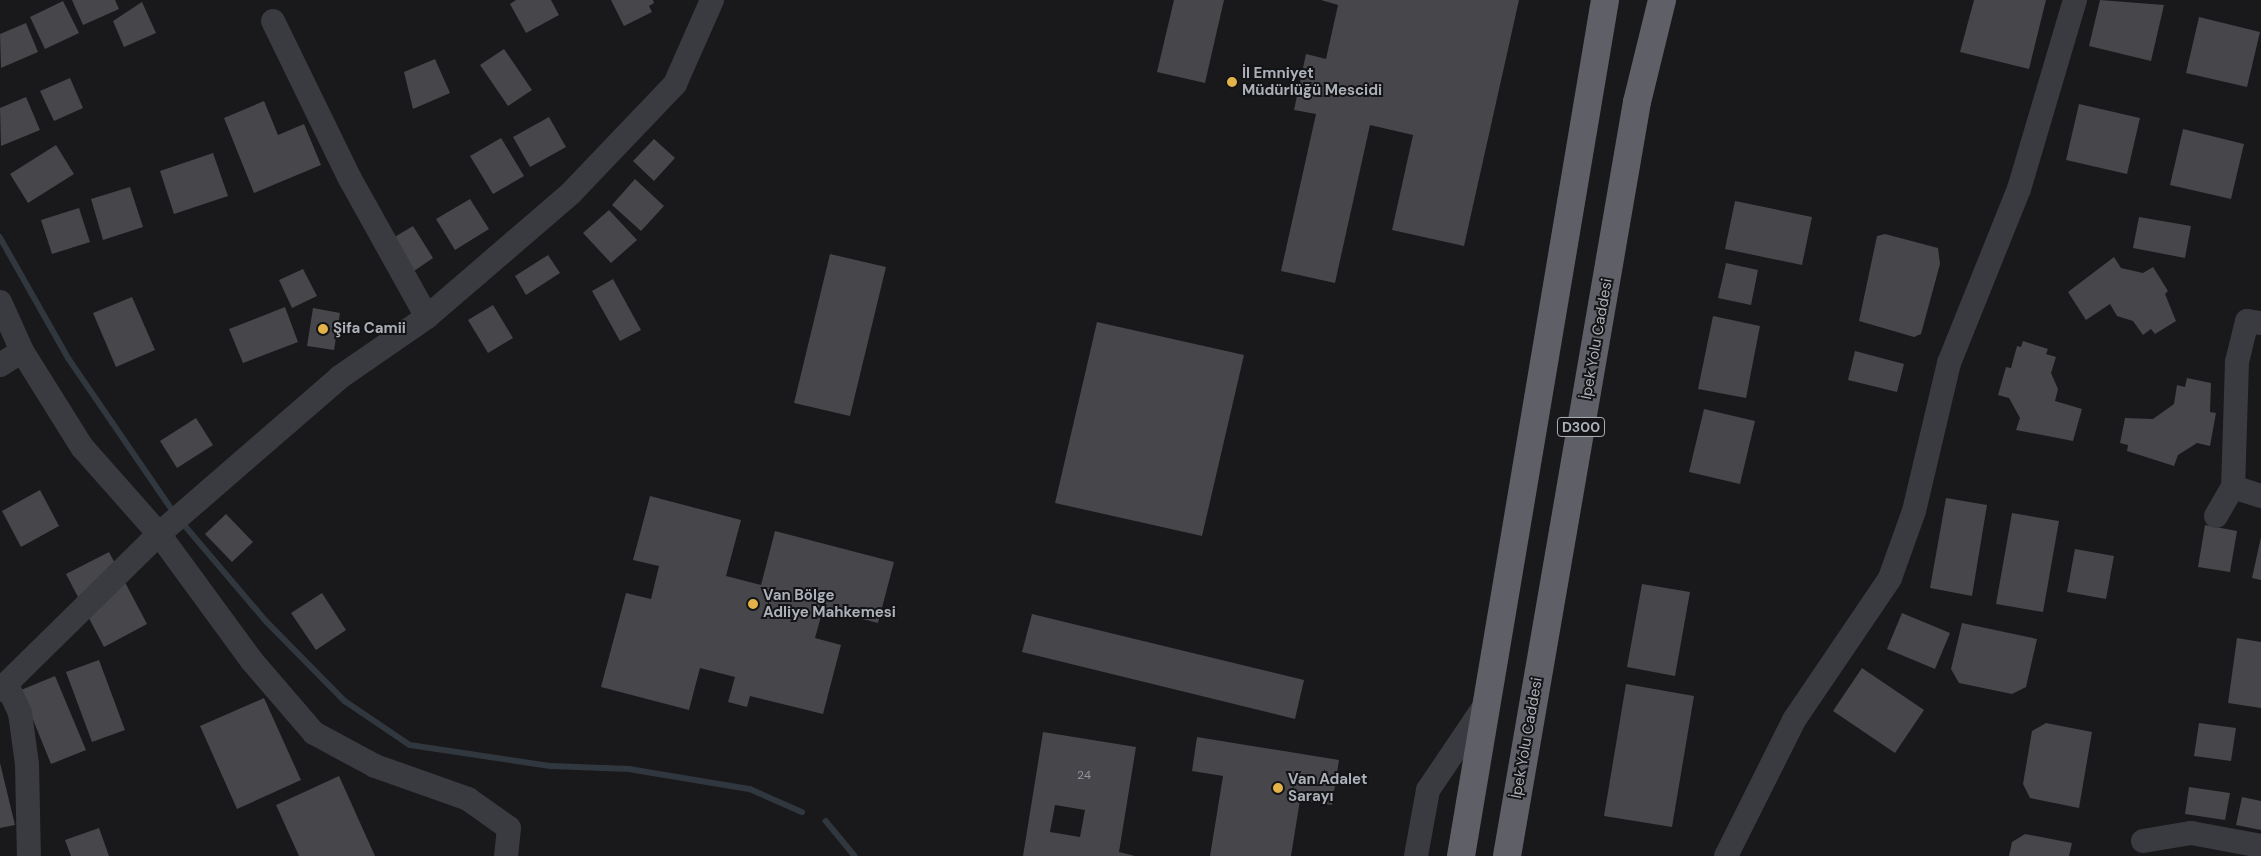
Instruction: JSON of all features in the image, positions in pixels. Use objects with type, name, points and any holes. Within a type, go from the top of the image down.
[{"type":"highway","name":"D300","points":[[1461,856],[1605,0]]},
{"type":"highway","name":"İpek Yolu Caddesi","points":[[1507,856],[1638,102],[1662,0]]},
{"type":"street","points":[[29,856],[27,764],[20,712],[3,688],[159,534],[340,377],[427,317],[571,193],[675,84],[712,0]]},
{"type":"street","points":[[1726,856],[1794,720],[1890,578],[1914,511],[1949,363],[2019,189],[2075,0]]},
{"type":"street","points":[[273,21],[349,177],[427,317]]},
{"type":"street","points":[[0,302],[22,351],[82,447],[159,534],[252,661],[314,733],[375,766],[468,799],[509,828],[506,856]]},
{"type":"street","points":[[2216,516],[2233,487],[2237,362],[2247,321],[2261,323]]},
{"type":"street","points":[[0,366],[22,351]]},
{"type":"street","points":[[2233,487],[2261,496]]},
{"type":"street","points":[[1416,856],[1428,790],[1487,703]]},
{"type":"street","points":[[2143,841],[2191,833],[2261,846]]},
{"type":"building","points":[[72,0],[115,0],[119,9],[83,25]]},
{"type":"building","points":[[516,0],[551,0],[559,15],[526,33],[510,4]]},
{"type":"building","points":[[611,0],[653,0],[654,3],[649,6],[652,12],[624,26]]},
{"type":"building","points":[[1174,0],[1224,0],[1205,83],[1157,72]]},
{"type":"building","points":[[1321,0],[1519,0],[1464,246],[1392,230],[1413,135],[1370,125],[1335,283],[1281,271],[1316,114],[1294,110],[1306,54],[1326,59],[1338,5]]},
{"type":"building","points":[[1974,0],[2046,0],[2029,69],[1960,52]]},
{"type":"building","points":[[2100,0],[2164,5],[2151,61],[2089,46]]},
{"type":"building","points":[[63,1],[79,33],[45,49],[30,17]]},
{"type":"building","points":[[142,2],[156,33],[124,47],[113,21]]},
{"type":"building","points":[[2199,17],[2260,32],[2247,87],[2186,73]]},
{"type":"building","points":[[26,23],[38,52],[1,68],[0,34]]},
{"type":"building","points":[[504,49],[532,90],[508,106],[480,65]]},
{"type":"building","points":[[435,59],[450,93],[413,109],[404,72]]},
{"type":"building","points":[[70,78],[83,108],[54,121],[40,91]]},
{"type":"building","points":[[26,97],[40,130],[1,146],[0,108]]},
{"type":"building","points":[[264,101],[278,135],[304,124],[321,165],[254,193],[224,118]]},
{"type":"building","points":[[2079,104],[2140,118],[2127,174],[2066,160]]},
{"type":"building","points":[[549,117],[566,147],[530,167],[513,137]]},
{"type":"building","points":[[2183,129],[2244,144],[2231,199],[2170,185]]},
{"type":"building","points":[[501,138],[524,176],[493,194],[470,156]]},
{"type":"building","points":[[654,139],[675,158],[654,181],[633,161]]},
{"type":"building","points":[[56,145],[74,174],[28,203],[10,174]]},
{"type":"building","points":[[213,153],[228,196],[174,214],[160,171]]},
{"type":"building","points":[[635,179],[664,206],[641,231],[612,205]]},
{"type":"building","points":[[130,187],[143,227],[103,240],[91,199]]},
{"type":"building","points":[[470,199],[489,229],[455,250],[436,219]]},
{"type":"building","points":[[1735,201],[1812,217],[1802,265],[1725,249]]},
{"type":"building","points":[[79,208],[90,242],[52,254],[41,220]]},
{"type":"building","points":[[609,210],[637,240],[611,263],[583,233]]},
{"type":"building","points":[[2139,217],[2191,226],[2185,258],[2133,248]]},
{"type":"building","points":[[413,226],[433,258],[414,271],[393,238]]},
{"type":"building","points":[[1885,234],[1938,248],[1940,264],[1921,334],[1914,337],[1859,321],[1877,236]]},
{"type":"building","points":[[830,254],[886,267],[850,416],[794,403]]},
{"type":"building","points":[[548,255],[560,273],[526,295],[515,276]]},
{"type":"building","points":[[2114,257],[2121,268],[2143,273],[2153,267],[2168,291],[2165,294],[2176,321],[2155,334],[2151,329],[2143,335],[2133,321],[2117,316],[2110,304],[2086,320],[2068,292]]},
{"type":"building","points":[[1726,263],[1758,270],[1751,305],[1718,298]]},
{"type":"building","points":[[303,269],[317,296],[292,308],[279,280]]},
{"type":"building","points":[[613,279],[641,330],[620,341],[592,291]]},
{"type":"building","points":[[132,297],[155,350],[116,367],[93,313]]},
{"type":"building","points":[[493,305],[513,338],[488,353],[468,320]]},
{"type":"building","points":[[285,307],[298,342],[243,363],[229,329]]},
{"type":"building","name":"Şifa Camii","points":[[313,308],[340,313],[334,350],[307,346]]},
{"type":"building","points":[[1713,316],[1760,326],[1746,398],[1698,389]]},
{"type":"building","points":[[1097,322],[1244,355],[1202,536],[1055,503]]},
{"type":"building","points":[[2023,341],[2048,349],[2046,354],[2056,357],[2051,373],[2058,389],[2055,401],[2082,409],[2073,441],[2016,430],[2020,418],[2009,398],[1998,395],[2006,367],[2011,368],[2017,346],[2021,347]]},
{"type":"building","points":[[1855,351],[1904,364],[1897,392],[1848,380]]},
{"type":"building","points":[[2187,378],[2211,383],[2210,412],[2216,413],[2210,446],[2197,443],[2178,455],[2174,466],[2127,451],[2128,445],[2120,443],[2125,418],[2153,419],[2174,404],[2177,385],[2185,387]]},
{"type":"building","points":[[1704,409],[1755,421],[1740,484],[1689,472]]},
{"type":"building","points":[[196,418],[213,445],[177,468],[160,441]]},
{"type":"building","points":[[40,490],[59,526],[21,547],[2,511]]},
{"type":"building","name":"Van Bölge Adliye Mahkemesi","points":[[650,496],[741,520],[726,576],[761,585],[775,531],[894,562],[878,623],[823,609],[815,638],[841,645],[823,714],[750,696],[747,707],[728,702],[735,677],[700,668],[689,710],[601,687],[626,593],[651,599],[659,566],[633,560]]},
{"type":"building","points":[[1946,498],[1987,505],[1972,596],[1930,588]]},
{"type":"building","points":[[2012,513],[2059,521],[2043,612],[1996,604]]},
{"type":"building","points":[[226,514],[253,542],[232,562],[205,534]]},
{"type":"building","points":[[2205,525],[2237,531],[2230,572],[2198,567]]},
{"type":"building","points":[[2261,537],[2261,580],[2252,578]]},
{"type":"building","points":[[2075,549],[2114,556],[2106,599],[2067,592]]},
{"type":"building","points":[[109,552],[147,624],[104,647],[66,574]]},
{"type":"building","points":[[1642,584],[1690,592],[1675,676],[1627,667]]},
{"type":"building","points":[[322,593],[346,630],[316,650],[291,613]]},
{"type":"building","points":[[1902,613],[1950,633],[1935,669],[1887,649]]},
{"type":"building","points":[[1032,614],[1304,680],[1295,719],[1022,652]]},
{"type":"building","points":[[1962,623],[2037,639],[2026,687],[2012,694],[1959,683],[1951,669]]},
{"type":"building","points":[[2237,638],[2261,642],[2261,708],[2228,703]]},
{"type":"building","points":[[99,660],[125,730],[92,742],[66,672]]},
{"type":"building","points":[[1862,668],[1924,710],[1895,753],[1833,711]]},
{"type":"building","points":[[55,676],[86,750],[51,764],[21,690]]},
{"type":"building","points":[[1626,684],[1694,696],[1672,827],[1604,816]]},
{"type":"building","points":[[264,698],[301,780],[237,809],[200,726]]},
{"type":"building","points":[[2046,723],[2092,732],[2079,808],[2030,798],[2023,784],[2032,731]]},
{"type":"building","points":[[2199,723],[2236,728],[2231,761],[2194,756]]},
{"type":"building","points":[[1043,732],[1136,747],[1119,852],[1135,856],[1023,856]],"holes":[[[1055,805],[1085,810],[1080,837],[1050,832]]]},
{"type":"building","name":"Van Adalet Sarayı","points":[[1197,737],[1339,760],[1332,805],[1300,800],[1291,856],[1210,856],[1223,776],[1192,771]]},
{"type":"building","points":[[0,763],[15,825],[0,828]]},
{"type":"building","points":[[339,776],[375,856],[299,856],[276,805]]},
{"type":"building","points":[[2189,787],[2230,793],[2225,820],[2185,814]]},
{"type":"building","points":[[2242,797],[2261,801],[2261,830],[2236,825]]},
{"type":"building","points":[[99,828],[109,856],[71,856],[65,840]]},
{"type":"building","points":[[2025,834],[2072,843],[2069,856],[2009,856],[2012,842]]},
{"type":"waterway","points":[[0,237],[69,359],[175,514]]},
{"type":"waterway","points":[[181,521],[267,622],[345,701],[410,745],[551,766],[629,769],[750,789],[802,812]]},
{"type":"waterway","points":[[826,821],[855,856]]},
{"type":"place","name":"İl Emniyet Müdürlüğü Mescidi","points":[[1232,82]]},
{"type":"place","name":"Şifa Camii","points":[[323,329]]},
{"type":"place","name":"Van Bölge Adliye Mahkemesi","points":[[753,604]]},
{"type":"place","name":"Van Adalet Sarayı","points":[[1278,788]]}]
